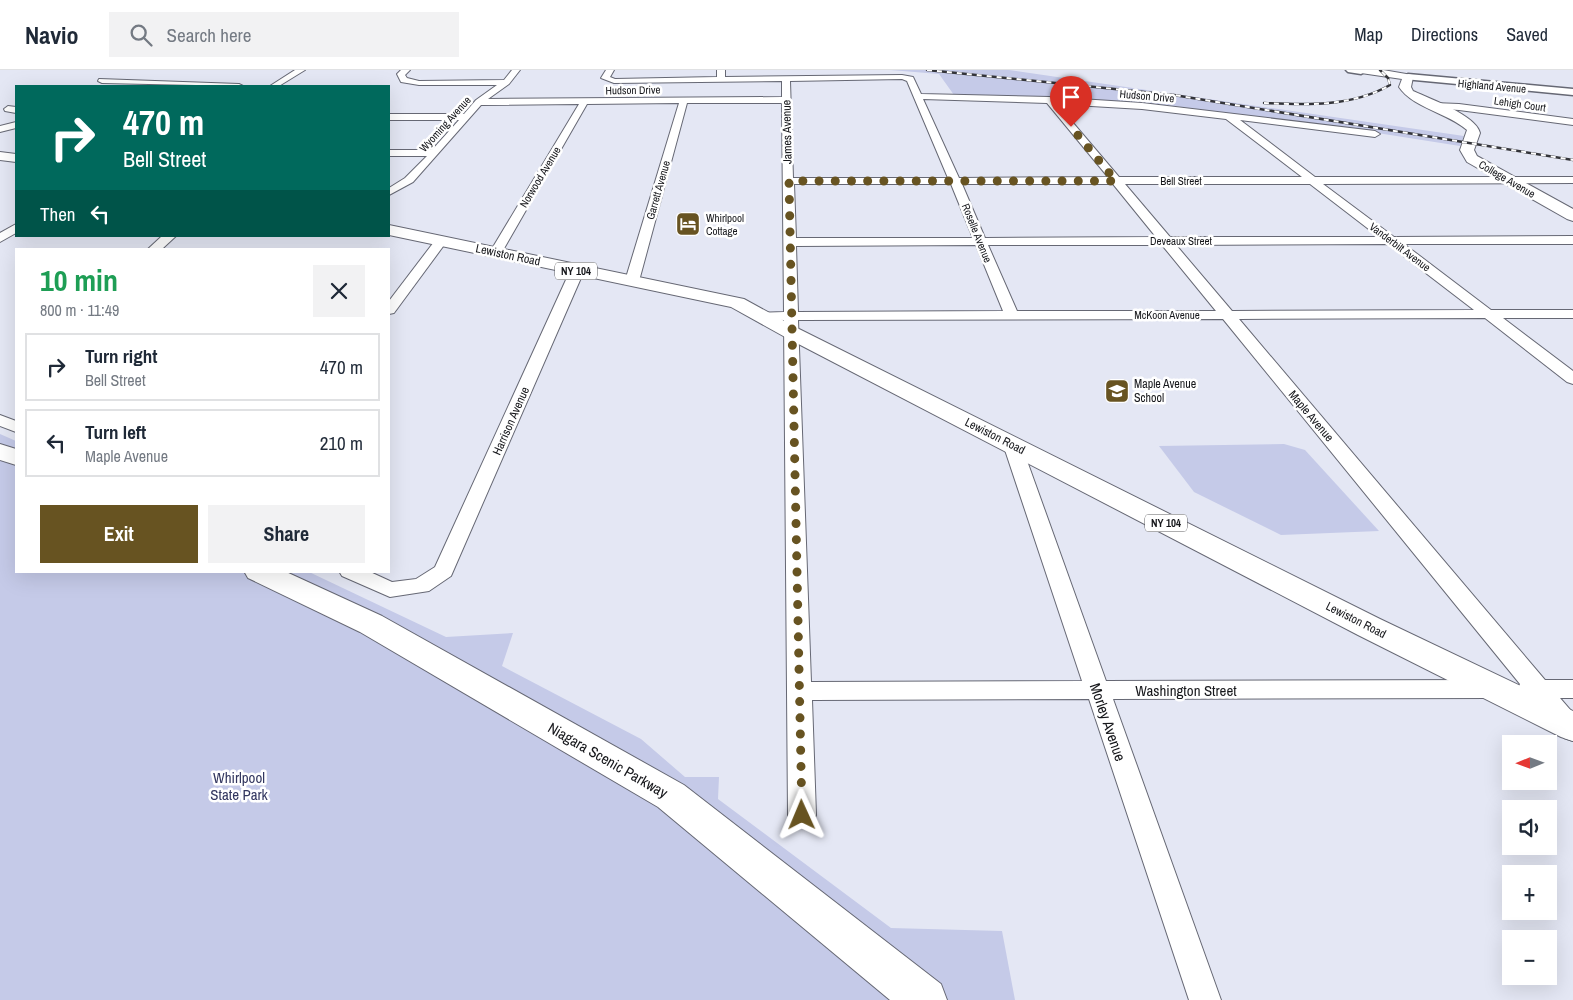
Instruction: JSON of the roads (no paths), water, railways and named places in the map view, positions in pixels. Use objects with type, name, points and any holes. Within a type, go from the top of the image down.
[{"type":"main road","name":"Highland Avenue","points":[[1358,70],[1408,77]]},
{"type":"main road","name":"College Avenue","points":[[1408,77],[1405,87],[1406,91],[1471,126],[1474,132],[1468,148],[1469,155],[1474,160],[1573,216]]},
{"type":"main road","points":[[0,156],[15,158]]},
{"type":"main road","name":"Lewiston Road","points":[[390,230],[736,303],[761,316],[792,324],[1012,444],[1571,727]]},
{"type":"main road","points":[[0,451],[15,458]]},
{"type":"main road","name":"Niagara Scenic Parkway","points":[[262,573],[371,624],[671,796],[925,1000]]},
{"type":"street","points":[[276,85],[301,70]]},
{"type":"street","points":[[406,70],[401,74],[404,80],[419,83],[506,82]]},
{"type":"street","name":"Wyoming Avenue","points":[[390,191],[409,180],[479,102],[506,82],[516,70]]},
{"type":"street","points":[[610,70],[605,78],[614,81],[721,74],[786,79]]},
{"type":"street","name":"Roselle Avenue","points":[[786,79],[902,77],[910,79],[916,96],[956,181],[1012,315]]},
{"type":"street","name":"Highland Avenue","points":[[1408,77],[1573,92]]},
{"type":"street","name":"James Avenue","points":[[786,79],[802,815]]},
{"type":"street","points":[[102,81],[212,85]]},
{"type":"street","name":"Hudson Drive","points":[[916,96],[1049,100],[1142,106],[1375,134]]},
{"type":"street","name":"Garrett Avenue","points":[[632,281],[684,100]]},
{"type":"street","name":"Hudson Drive","points":[[479,102],[787,100]]},
{"type":"street","name":"Maple Avenue","points":[[1049,100],[1571,727]]},
{"type":"street","name":"Norwood Avenue","points":[[496,252],[584,102]]},
{"type":"street","name":"Lehigh Court","points":[[1434,106],[1460,107],[1573,122]]},
{"type":"street","name":"Vanderbilt Avenue","points":[[1227,115],[1573,378]]},
{"type":"street","points":[[390,117],[466,117]]},
{"type":"street","points":[[0,129],[15,125]]},
{"type":"street","points":[[390,153],[435,153]]},
{"type":"street","name":"Bell Street","points":[[789,181],[1573,180]]},
{"type":"street","points":[[0,238],[14,223]]},
{"type":"street","points":[[155,248],[169,237]]},
{"type":"street","name":"Deveaux Street","points":[[790,242],[1573,240]]},
{"type":"street","points":[[390,309],[441,241]]},
{"type":"street","name":"Harrison Avenue","points":[[353,573],[390,590],[421,586],[444,571],[577,271]]},
{"type":"street","name":"McKoon Avenue","points":[[792,324],[1012,315],[1573,314]]},
{"type":"street","points":[[0,420],[15,426]]},
{"type":"street","name":"Morley Avenue","points":[[1012,444],[1205,1000]]},
{"type":"street","name":"Washington Street","points":[[799,691],[1573,689]]},
{"type":"railway","points":[[927,70],[1174,95],[1573,160]]},
{"type":"railway","points":[[1264,103],[1312,104],[1345,101],[1360,97],[1390,85],[1388,78],[1380,70]]},
{"type":"place","name":"Whirlpool Cottage","points":[[688,224]]},
{"type":"place","name":"Maple Avenue School","points":[[1117,391]]},
{"type":"park label","name":"Whirlpool State Park","points":[[239,786]]}]
